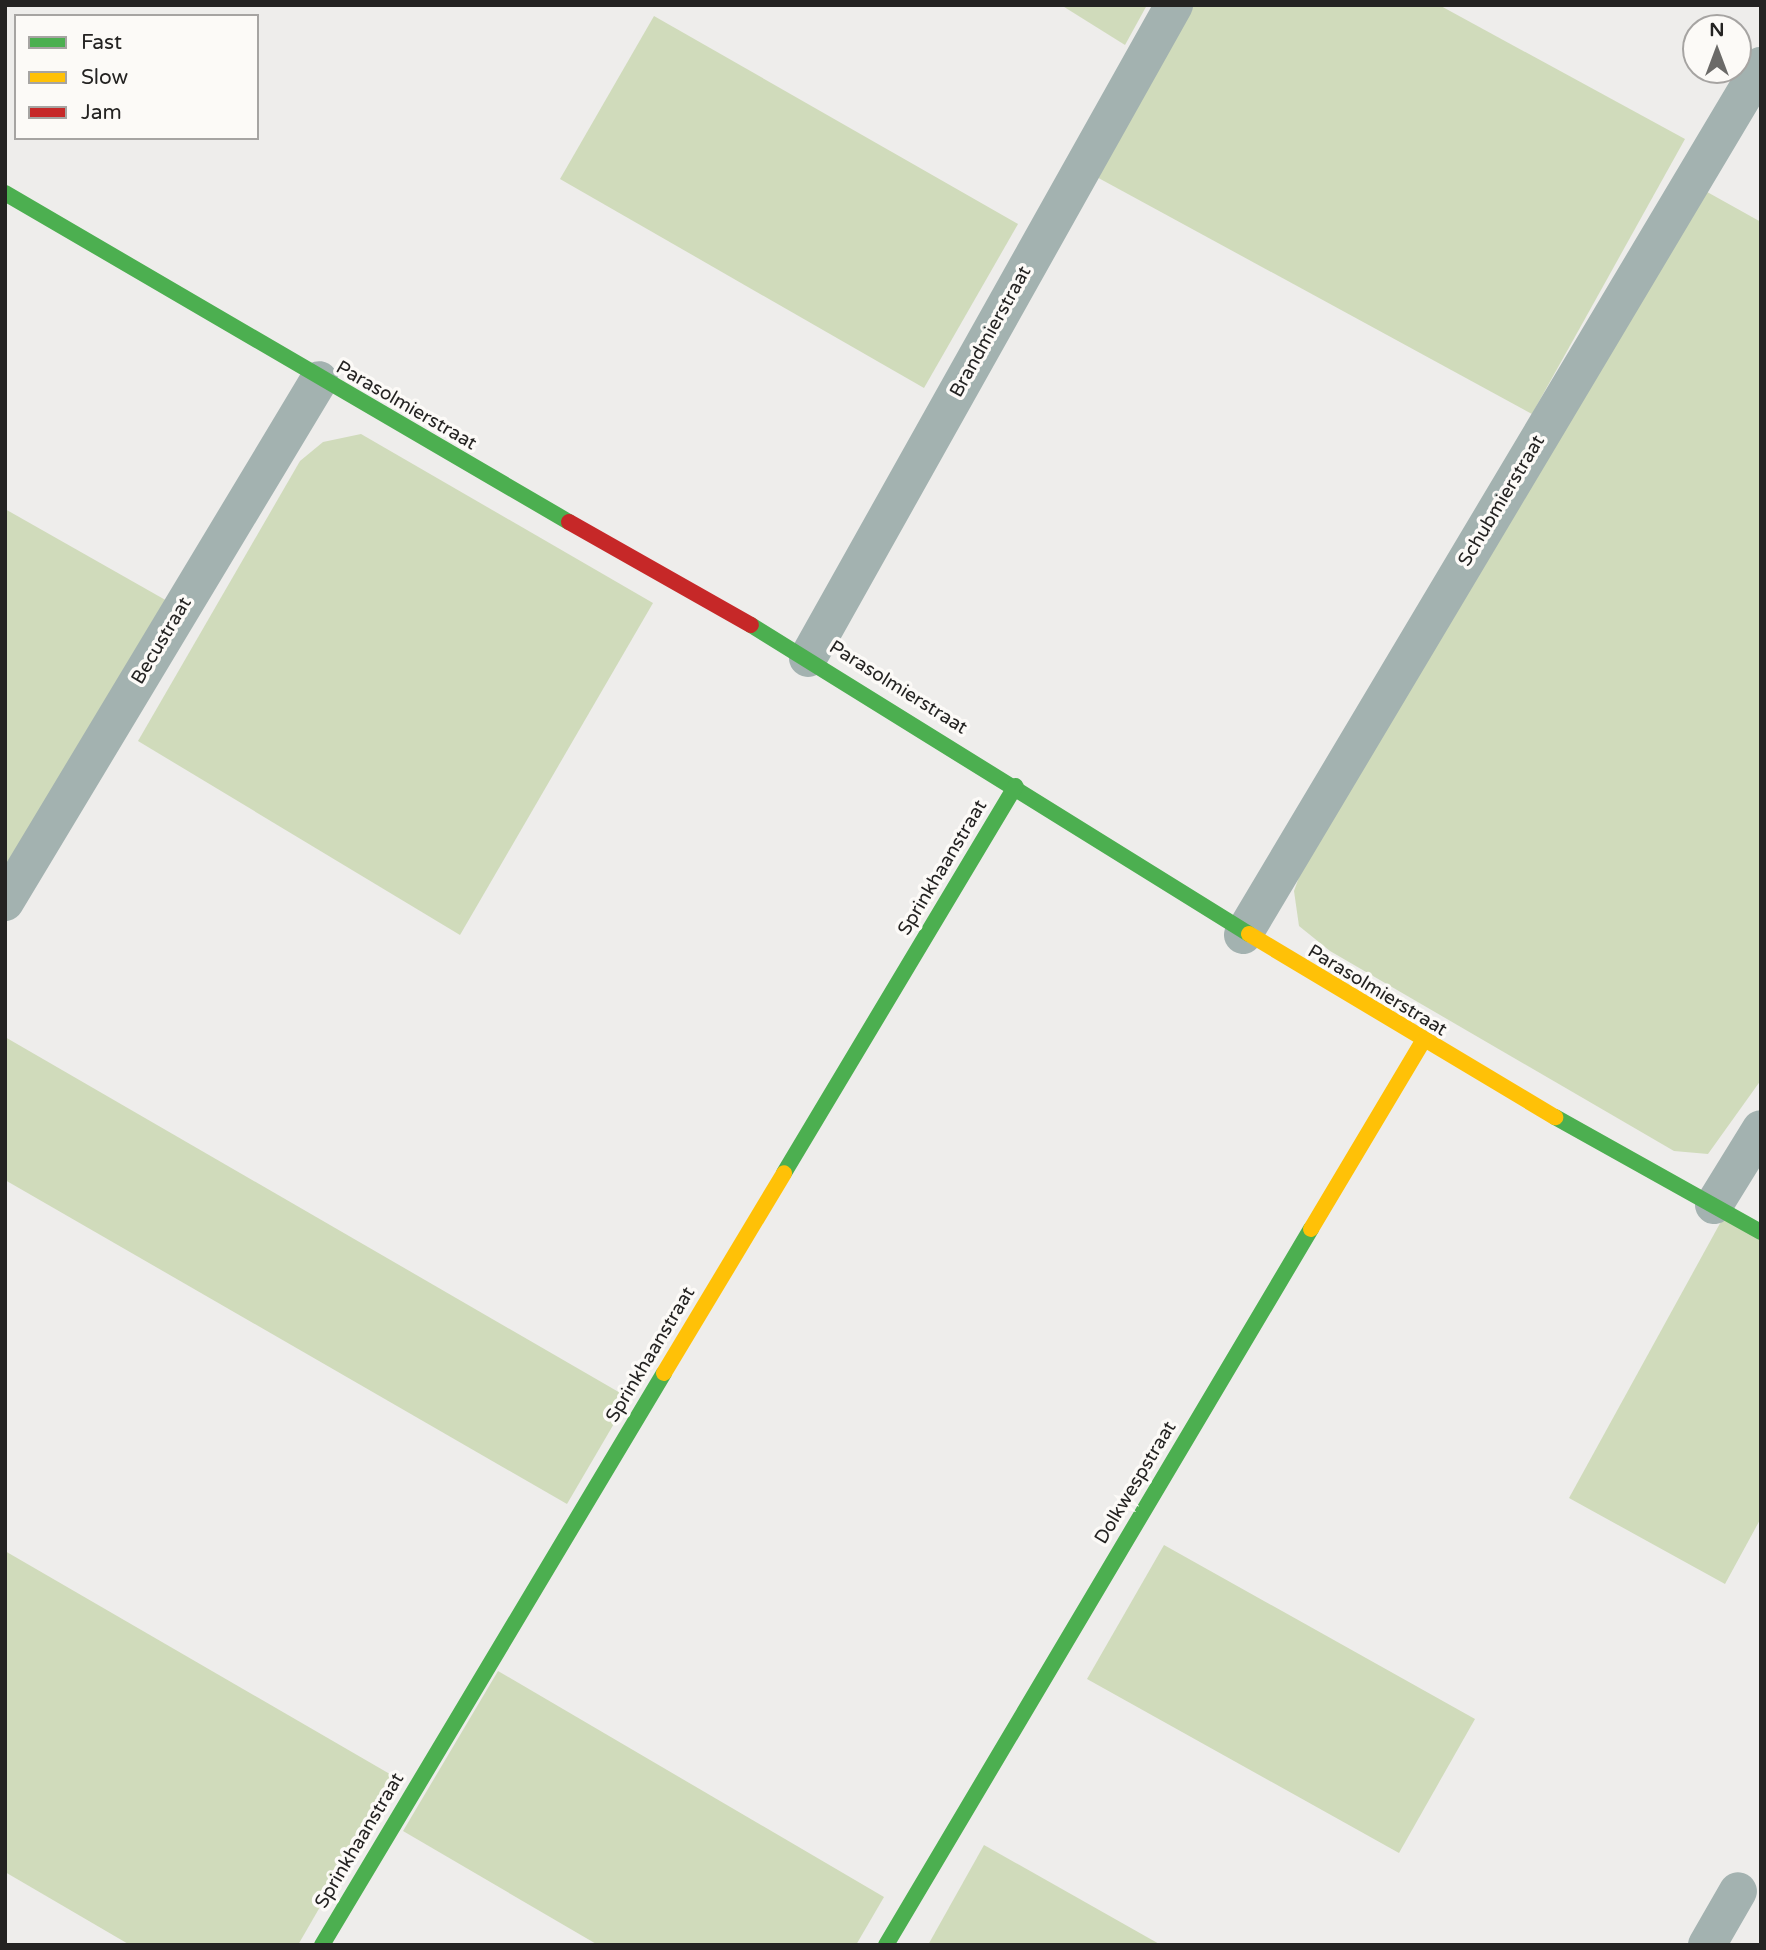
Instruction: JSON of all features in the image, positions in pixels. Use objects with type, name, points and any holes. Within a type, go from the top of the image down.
[{"type":"street","name":"Brandmierstraat","points":[[808,658],[1174,5]]},
{"type":"street","name":"Schubmierstraat","points":[[1243,935],[1761,66]]},
{"type":"street","name":"Parasolmierstraat","points":[[5,193],[319,380],[808,658],[1016,786],[1243,935],[1422,1043],[1761,1232]]},
{"type":"street","name":"Becustraat","points":[[5,902],[319,380]]},
{"type":"street","name":"Sprinkhaanstraat","points":[[322,1945],[1016,786]]},
{"type":"street","name":"Dolkwespstraat","points":[[886,1945],[1422,1043]]},
{"type":"street","points":[[1714,1205],[1761,1129]]},
{"type":"street","points":[[1707,1945],[1738,1891]]},
{"type":"green space","points":[[1061,5],[1147,5],[1125,45]]},
{"type":"green space","points":[[1187,5],[1439,5],[1685,139],[1532,414],[1093,175]]},
{"type":"green space","points":[[654,16],[1018,224],[924,388],[560,179]]},
{"type":"green space","points":[[1700,188],[1761,222],[1761,1080],[1708,1154],[1674,1151],[1330,951],[1299,926],[1294,891],[1307,855]]},
{"type":"green space","points":[[361,434],[653,603],[460,935],[138,741],[300,461],[323,442]]},
{"type":"green space","points":[[5,509],[169,602],[5,868]]},
{"type":"green space","points":[[5,1037],[629,1398],[567,1504],[5,1180]]},
{"type":"green space","points":[[1729,1207],[1761,1225],[1761,1518],[1725,1584],[1569,1498]]},
{"type":"green space","points":[[1164,1545],[1475,1719],[1399,1853],[1087,1679]]},
{"type":"green space","points":[[5,1551],[395,1777],[298,1945],[130,1945],[5,1872]]},
{"type":"green space","points":[[498,1671],[884,1897],[856,1945],[598,1945],[403,1831]]},
{"type":"green space","points":[[984,1845],[1161,1945],[928,1945]]},
{"type":"traffic: fast","points":[[5,193],[569,522]]},
{"type":"traffic: fast","points":[[751,625],[1249,934]]},
{"type":"traffic: fast","points":[[784,1173],[1016,786]]},
{"type":"traffic: fast","points":[[1555,1117],[1761,1232]]},
{"type":"traffic: fast","points":[[886,1945],[1311,1229]]},
{"type":"traffic: fast","points":[[322,1945],[664,1373]]},
{"type":"traffic: slow","points":[[1249,934],[1555,1117]]},
{"type":"traffic: slow","points":[[1311,1229],[1422,1043]]},
{"type":"traffic: slow","points":[[664,1373],[784,1173]]},
{"type":"traffic: jam","points":[[569,522],[751,625]]}]
